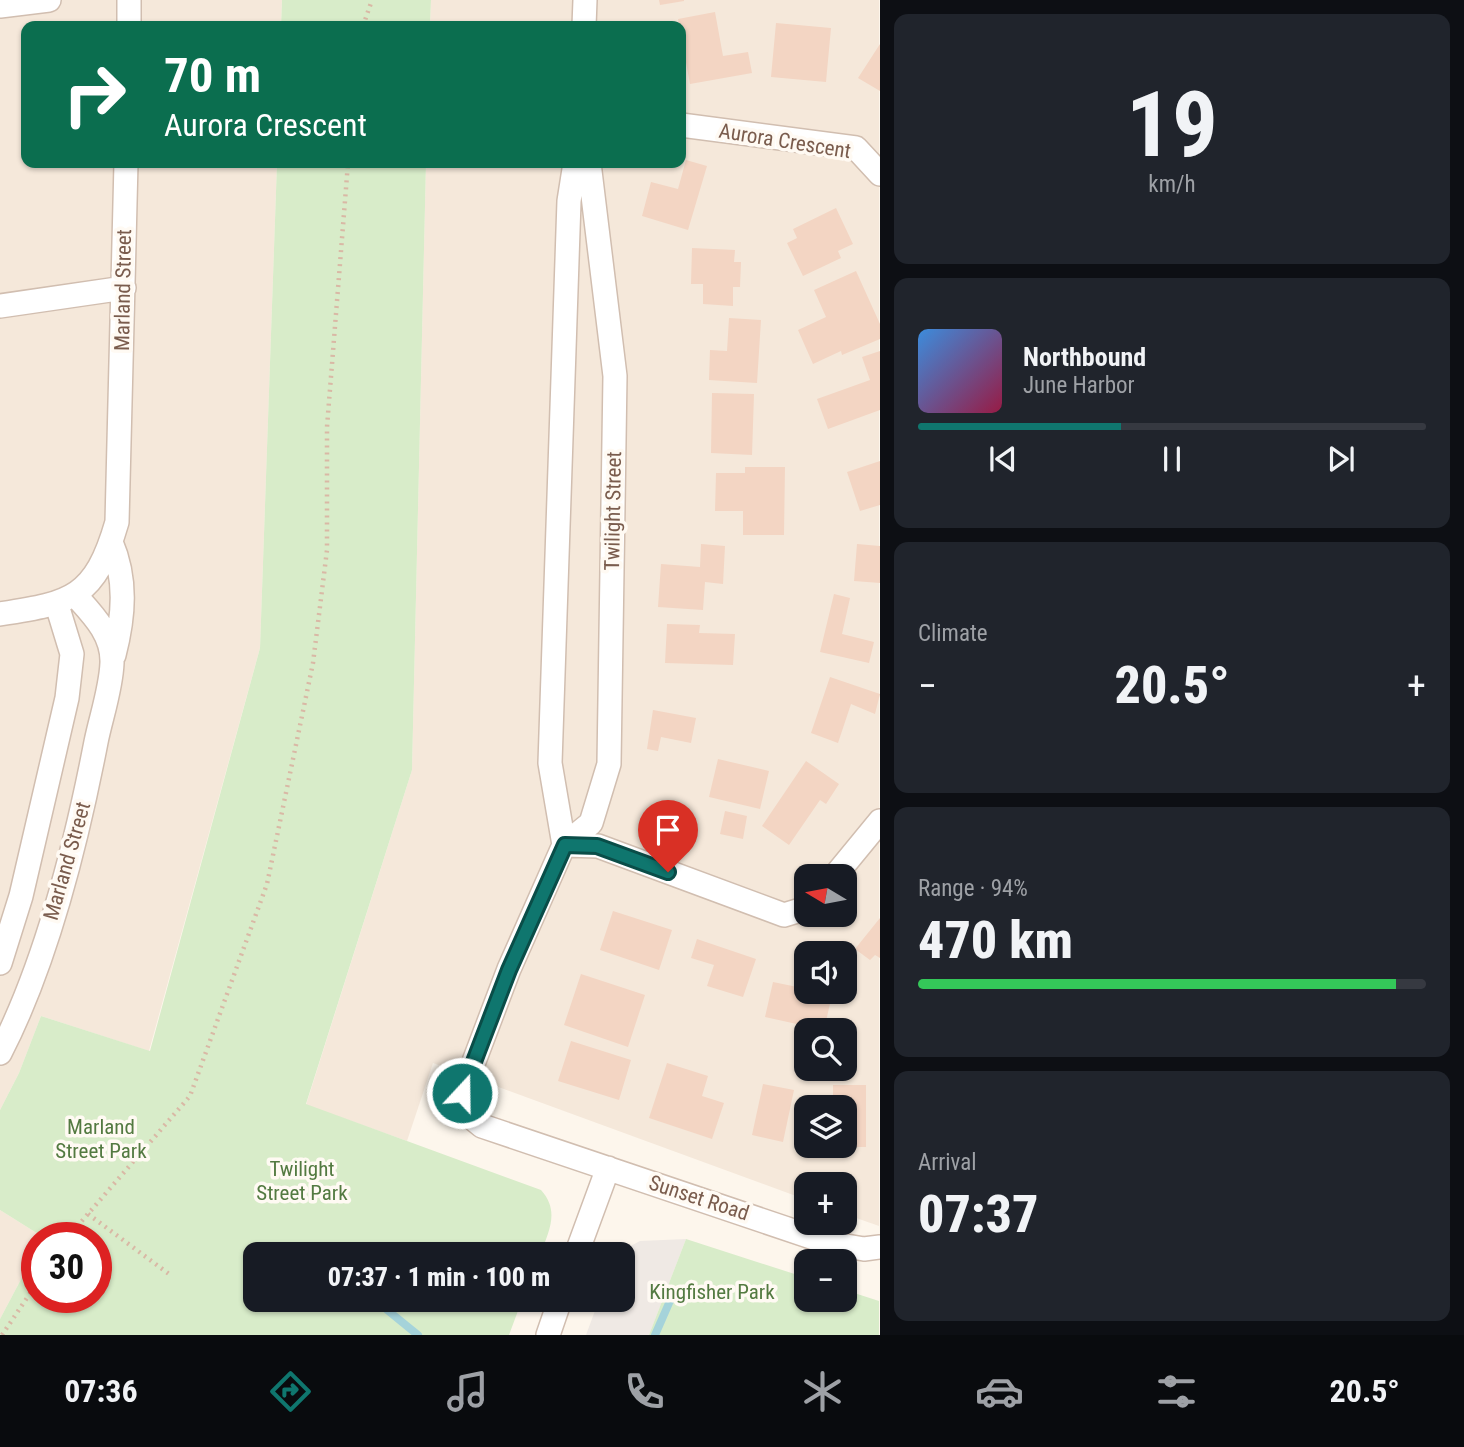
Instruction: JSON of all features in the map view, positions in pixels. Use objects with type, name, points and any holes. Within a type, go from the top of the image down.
[{"type":"street","points":[[0,6],[48,0]]},
{"type":"street","points":[[129,0],[129,21]]},
{"type":"street","points":[[584,21],[585,0]]},
{"type":"street","name":"Aurora Crescent","points":[[686,126],[856,148],[880,174]]},
{"type":"street","name":"Marland Street","points":[[66,600],[101,565],[117,522],[126,168]]},
{"type":"street","points":[[574,168],[569,201],[550,764],[565,845],[597,846],[784,915],[794,912]]},
{"type":"street","name":"Twilight Street","points":[[590,168],[615,376],[609,764],[591,823],[565,845],[509,970],[462,1093],[466,1113],[482,1125],[608,1168]]},
{"type":"street","points":[[0,306],[124,288]]},
{"type":"street","name":"Marland Street","points":[[0,1053],[12,1030],[54,913],[86,791],[120,632],[123,582],[121,563],[111,542]]},
{"type":"street","points":[[0,614],[66,600]]},
{"type":"street","name":"Marland Street","points":[[66,600],[104,629],[112,662]]},
{"type":"street","name":"Marland Street","points":[[0,963],[21,896],[67,698],[72,654],[66,600]]},
{"type":"street","points":[[845,864],[880,821]]},
{"type":"street","points":[[581,1242],[608,1168]]},
{"type":"street","name":"Sunset Road","points":[[608,1168],[829,1242],[864,1250],[880,1247]]},
{"type":"street","points":[[548,1335],[556,1312]]},
{"type":"path","points":[[365,21],[372,0]]},
{"type":"path","points":[[81,1222],[190,1096],[267,884],[313,663],[327,550],[327,426],[348,168]]},
{"type":"path","points":[[88,1214],[169,1274]]},
{"type":"path","points":[[2,1335],[21,1307]]},
{"type":"shaded area","points":[[0,0],[282,0],[281,21],[21,21],[21,168],[277,168],[260,648],[149,1051],[41,1016],[19,1073],[0,1110]]},
{"type":"shaded area","points":[[431,0],[879,0],[879,1226],[857,1218],[857,1172],[794,1172],[794,1195],[433,1063],[407,1141],[306,1105],[412,770],[426,168],[686,168],[686,21],[430,21]]},
{"type":"shaded area","points":[[0,1210],[21,1223],[21,1279],[0,1319]]},
{"type":"shaded area","points":[[686,1239],[649,1335],[586,1335],[595,1312],[635,1312],[635,1244],[640,1241]]},
{"type":"green space","points":[[282,0],[431,0],[430,21],[281,21]]},
{"type":"green space","points":[[277,168],[426,168],[412,770],[306,1104],[541,1190],[550,1206],[551,1221],[544,1242],[243,1242],[243,1312],[518,1312],[509,1335],[0,1335],[0,1319],[21,1279],[21,1313],[112,1313],[112,1222],[21,1223],[0,1210],[0,1110],[19,1073],[41,1016],[150,1051],[260,648]]},
{"type":"green space","name":"Kingfisher Park","points":[[686,1239],[794,1274],[794,1312],[857,1312],[857,1294],[879,1301],[879,1335],[649,1335]]},
{"type":"building","points":[[659,0],[684,0],[684,1],[660,5]]},
{"type":"building","points":[[715,12],[723,56],[748,52],[752,73],[690,84],[686,62],[686,21],[678,19]]},
{"type":"building","points":[[776,23],[831,28],[826,82],[771,77]]},
{"type":"building","points":[[880,44],[880,91],[858,78]]},
{"type":"building","points":[[686,160],[707,166],[688,230],[642,216],[651,182],[678,189],[686,168]]},
{"type":"building","points":[[836,208],[853,244],[838,251],[841,258],[803,276],[787,243],[797,238],[793,229]]},
{"type":"building","points":[[692,248],[735,250],[734,262],[741,262],[740,287],[733,287],[733,306],[703,304],[703,284],[691,284]]},
{"type":"building","points":[[856,271],[880,324],[880,339],[842,355],[841,351],[813,364],[798,330],[826,317],[814,290]]},
{"type":"building","points":[[729,318],[761,320],[757,383],[709,380],[710,350],[727,351]]},
{"type":"building","points":[[880,351],[880,410],[828,429],[817,399],[870,380],[862,357]]},
{"type":"building","points":[[712,393],[754,394],[752,455],[711,453]]},
{"type":"building","points":[[880,461],[880,505],[860,511],[847,472]]},
{"type":"building","points":[[745,467],[785,467],[784,535],[743,535],[743,511],[715,511],[716,473],[745,473]]},
{"type":"building","points":[[701,544],[725,546],[723,584],[705,582],[703,610],[658,607],[661,564],[700,567]]},
{"type":"building","points":[[857,544],[880,546],[880,583],[854,581]]},
{"type":"building","points":[[834,594],[850,598],[842,634],[874,642],[869,663],[820,652]]},
{"type":"building","points":[[667,624],[700,625],[699,633],[735,634],[733,665],[665,663]]},
{"type":"building","points":[[830,677],[880,694],[875,714],[851,704],[838,743],[811,733]]},
{"type":"building","points":[[653,710],[696,718],[691,743],[661,737],[658,751],[647,749]]},
{"type":"building","points":[[718,759],[769,771],[760,809],[709,797]]},
{"type":"building","points":[[806,761],[839,784],[826,804],[820,800],[789,845],[762,826]]},
{"type":"building","points":[[725,811],[747,816],[743,839],[720,834]]},
{"type":"building","points":[[613,911],[672,930],[659,970],[600,950]]},
{"type":"building","points":[[880,918],[880,958],[875,955],[870,960],[857,950],[857,947]]},
{"type":"building","points":[[697,939],[756,959],[743,997],[707,986],[714,965],[691,958]]},
{"type":"building","points":[[581,974],[645,995],[628,1047],[564,1025]]},
{"type":"building","points":[[773,982],[794,986],[794,1004],[830,1004],[827,1018],[794,1018],[794,1023],[765,1017]]},
{"type":"building","points":[[571,1041],[631,1060],[619,1100],[558,1081]]},
{"type":"building","points":[[667,1063],[708,1076],[702,1096],[724,1103],[712,1139],[649,1118]]},
{"type":"building","points":[[763,1084],[794,1090],[783,1142],[752,1135]]},
{"type":"building","points":[[833,1085],[866,1085],[866,1147],[857,1147],[857,1095],[833,1095]]},
{"type":"waterway","points":[[655,1335],[673,1294]]},
{"type":"waterway","points":[[390,1312],[418,1335]]},
{"type":"route","points":[[462,1093],[509,970],[565,845],[597,846],[668,872]]},
{"type":"park label","name":"Marland Street Park","points":[[101,1139]]},
{"type":"park label","name":"Twilight Street Park","points":[[302,1181]]}]
